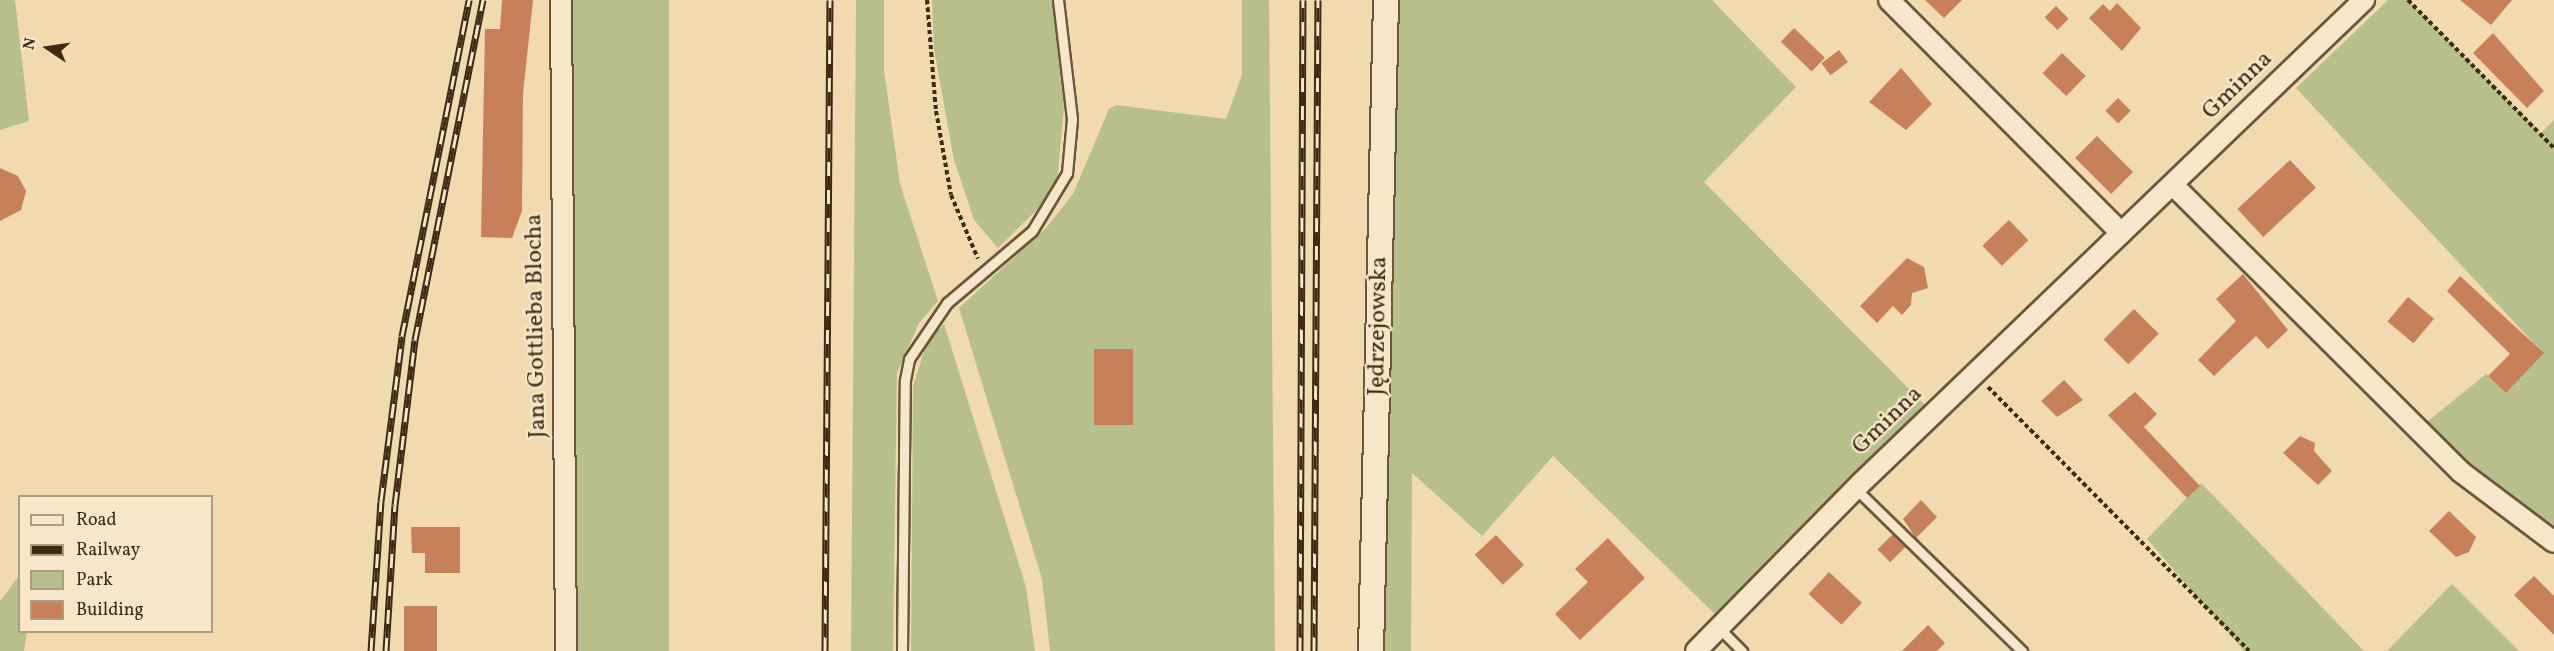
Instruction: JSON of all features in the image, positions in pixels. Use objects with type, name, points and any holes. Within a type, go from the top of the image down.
[{"type":"street","name":"Jana Gottlieba Blocha","points":[[561,0],[566,651]]},
{"type":"street","name":"Jędrzejowska","points":[[1371,651],[1386,0]]},
{"type":"street","points":[[1889,0],[2121,233]]},
{"type":"street","name":"Gminna","points":[[1696,651],[1856,489],[1974,374],[2121,233],[2174,186],[2364,0]]},
{"type":"street","points":[[2174,186],[2460,472],[2554,542]]},
{"type":"lane","points":[[902,651],[904,380],[927,329],[947,303],[987,270],[1043,218],[1067,173],[1072,119],[1058,0]]},
{"type":"lane","points":[[1856,489],[2022,651]]},
{"type":"lane","points":[[1719,628],[1742,651]]},
{"type":"path","points":[[927,0],[936,111],[951,195],[987,270]]},
{"type":"path","points":[[2408,0],[2554,148]]},
{"type":"path","points":[[1974,374],[2249,651]]},
{"type":"green space","points":[[0,0],[15,0],[29,121],[0,130]]},
{"type":"green space","points":[[566,0],[669,0],[669,651],[566,651]]},
{"type":"green space","points":[[856,0],[884,0],[884,70],[900,184],[938,301],[919,323],[897,373],[893,651],[851,651]]},
{"type":"green space","points":[[932,0],[1052,0],[1064,108],[1057,182],[1048,199],[998,248],[974,220],[954,160],[934,49]]},
{"type":"green space","points":[[1242,0],[1269,0],[1275,651],[1050,651],[1042,579],[959,308],[1046,228],[1073,194],[1109,109],[1116,105],[1226,119],[1242,75]]},
{"type":"green space","points":[[1395,0],[1712,0],[1796,87],[1704,182],[1929,409],[1720,619],[1553,456],[1482,536],[1412,473],[1411,651],[1382,651]]},
{"type":"green space","points":[[2388,0],[2408,0],[2541,133],[2554,120],[2554,534],[2422,426],[2486,374],[2506,392],[2543,353],[2296,88]]},
{"type":"green space","points":[[944,324],[1026,587],[1035,651],[911,651],[913,386],[927,342]]},
{"type":"green space","points":[[2201,483],[2364,651],[2244,651],[2147,539]]},
{"type":"green space","points":[[18,577],[18,633],[27,633],[24,651],[0,651],[0,601]]},
{"type":"green space","points":[[2452,584],[2519,651],[2387,651]]},
{"type":"building","points":[[502,0],[533,0],[523,94],[522,211],[512,238],[481,237],[485,29],[500,29]]},
{"type":"building","points":[[1925,0],[1962,0],[1944,18]]},
{"type":"building","points":[[2460,0],[2512,0],[2491,25]]},
{"type":"building","points":[[2117,3],[2141,28],[2122,51],[2089,18],[2103,4],[2110,11]]},
{"type":"building","points":[[2056,6],[2069,19],[2057,30],[2045,17]]},
{"type":"building","points":[[1794,28],[1825,58],[1812,72],[1781,42]]},
{"type":"building","points":[[2493,33],[2544,91],[2527,108],[2473,53]]},
{"type":"building","points":[[1839,50],[1848,62],[1830,75],[1821,63]]},
{"type":"building","points":[[2062,53],[2086,76],[2066,96],[2043,73]]},
{"type":"building","points":[[1901,68],[1932,104],[1906,130],[1869,102]]},
{"type":"building","points":[[2118,98],[2131,111],[2118,123],[2105,111]]},
{"type":"building","points":[[2097,136],[2133,172],[2111,194],[2075,158]]},
{"type":"building","points":[[2290,160],[2316,188],[2263,237],[2237,209]]},
{"type":"building","points":[[0,168],[18,176],[26,191],[21,210],[0,221]]},
{"type":"building","points":[[2009,220],[2028,240],[2002,266],[1982,246]]},
{"type":"building","points":[[1907,258],[1924,267],[1928,288],[1912,293],[1911,305],[1902,315],[1893,306],[1877,323],[1860,306]]},
{"type":"building","points":[[2243,274],[2288,330],[2268,349],[2256,336],[2214,376],[2198,360],[2236,321],[2216,299]]},
{"type":"building","points":[[2460,276],[2544,353],[2506,393],[2488,376],[2510,354],[2447,291]]},
{"type":"building","points":[[2408,297],[2434,319],[2413,343],[2387,322]]},
{"type":"building","points":[[2134,309],[2159,334],[2128,364],[2104,339]]},
{"type":"building","points":[[1094,349],[1133,349],[1133,425],[1094,425]]},
{"type":"building","points":[[2064,380],[2083,400],[2057,417],[2041,401]]},
{"type":"building","points":[[2135,392],[2157,414],[2144,427],[2200,486],[2187,498],[2108,415]]},
{"type":"building","points":[[2300,436],[2315,443],[2314,451],[2332,471],[2318,485],[2283,453]]},
{"type":"building","points":[[1921,500],[1937,517],[1916,538],[1903,519]]},
{"type":"building","points":[[2449,511],[2476,537],[2469,552],[2456,557],[2429,531]]},
{"type":"building","points":[[411,527],[460,527],[460,573],[425,573],[425,553],[412,553]]},
{"type":"building","points":[[1893,534],[1906,547],[1890,562],[1877,550]]},
{"type":"building","points":[[1496,535],[1524,565],[1503,585],[1475,555]]},
{"type":"building","points":[[1608,538],[1645,578],[1580,640],[1555,614],[1588,582],[1575,569]]},
{"type":"building","points":[[1829,572],[1862,603],[1841,625],[1809,594]]},
{"type":"building","points":[[2534,576],[2554,596],[2554,635],[2514,595]]},
{"type":"building","points":[[404,606],[437,606],[437,651],[404,651]]},
{"type":"building","points":[[1928,625],[1945,643],[1937,651],[1902,651]]},
{"type":"railway","points":[[371,651],[381,501],[402,336],[469,0]]},
{"type":"railway","points":[[386,651],[395,505],[415,340],[483,0]]},
{"type":"railway","points":[[825,651],[830,0]]},
{"type":"railway","points":[[1300,651],[1303,0]]},
{"type":"railway","points":[[1314,651],[1318,0]]}]
